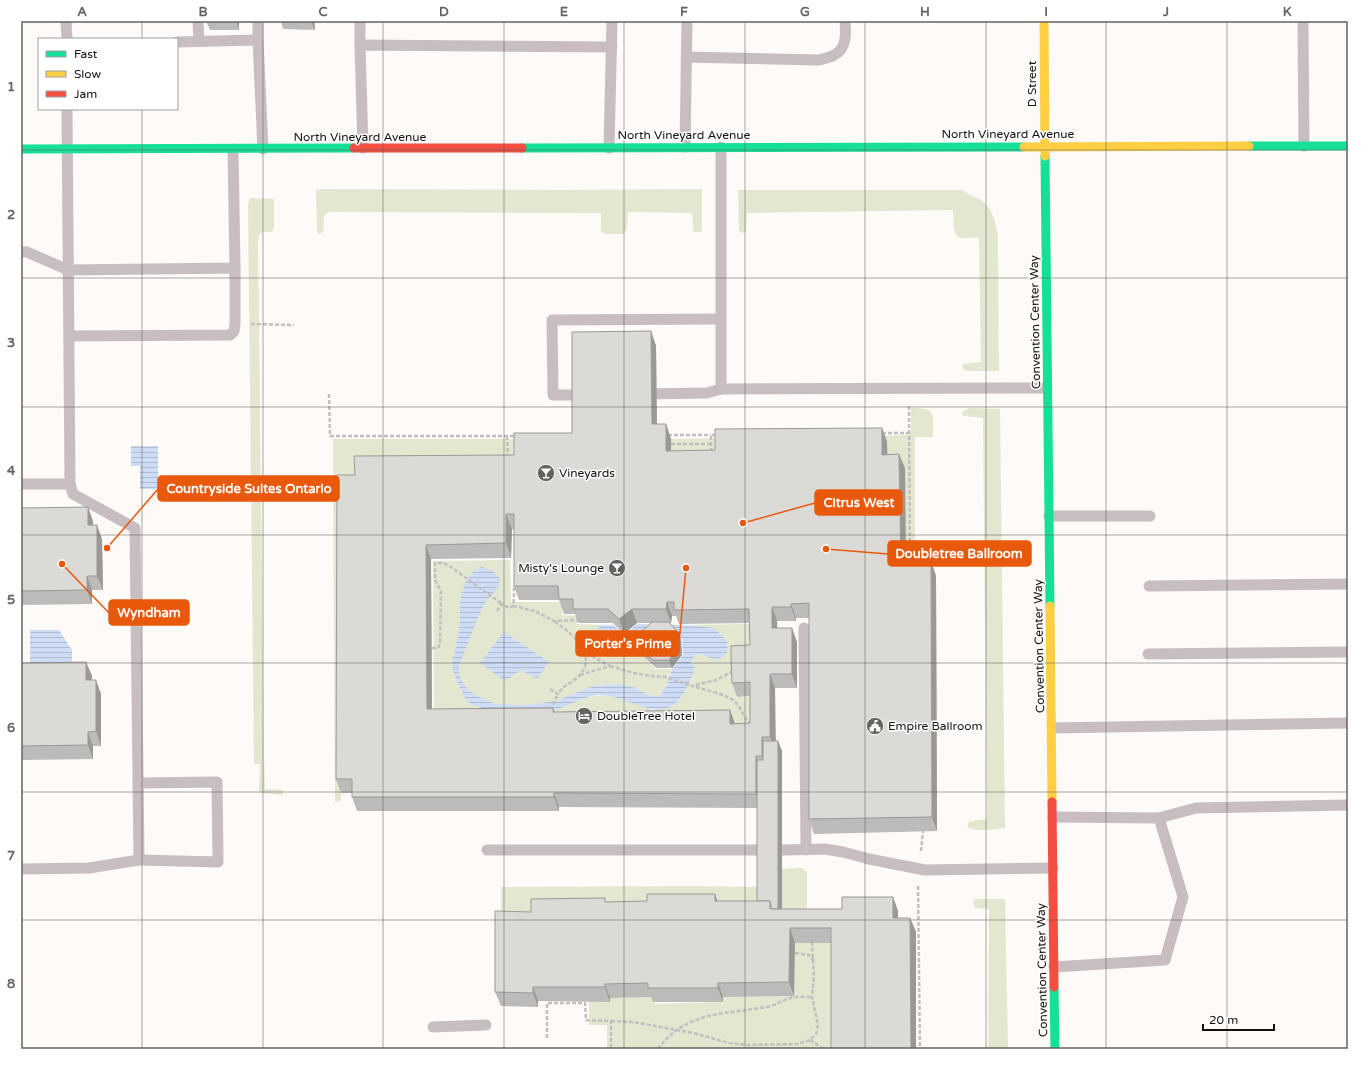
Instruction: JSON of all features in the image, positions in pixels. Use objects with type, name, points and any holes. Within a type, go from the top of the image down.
[{"type":"main road","name":"D Street","points":[[1044,21],[1045,146]]},
{"type":"main road","name":"Convention Center Way","points":[[1045,146],[1055,1049]]},
{"type":"main road","name":"North Vineyard Avenue","points":[[21,149],[1348,146]]},
{"type":"lane","points":[[66,21],[67,38]]},
{"type":"lane","points":[[198,21],[198,41]]},
{"type":"lane","points":[[360,21],[362,148]]},
{"type":"lane","points":[[609,148],[612,21]]},
{"type":"lane","points":[[685,147],[687,21]]},
{"type":"lane","points":[[686,57],[819,60],[835,55],[843,47],[846,35],[845,21]]},
{"type":"lane","points":[[1303,21],[1304,146]]},
{"type":"lane","points":[[258,22],[263,149]]},
{"type":"lane","points":[[178,42],[258,40]]},
{"type":"lane","points":[[360,45],[612,47]]},
{"type":"lane","points":[[67,110],[70,484],[73,494],[135,528],[139,860]]},
{"type":"lane","points":[[721,147],[721,389]]},
{"type":"lane","points":[[69,336],[230,335],[234,332],[235,268],[233,149]]},
{"type":"lane","points":[[21,252],[27,252],[68,270],[235,268]]},
{"type":"lane","points":[[599,394],[553,395],[552,320],[720,319]]},
{"type":"lane","points":[[630,394],[707,393],[721,389],[1047,388]]},
{"type":"lane","points":[[21,484],[70,484]]},
{"type":"lane","points":[[1049,516],[1150,516]]},
{"type":"lane","points":[[1149,586],[1348,584]]},
{"type":"lane","points":[[804,628],[806,850]]},
{"type":"lane","points":[[1148,654],[1348,652]]},
{"type":"lane","points":[[1052,728],[1348,723]]},
{"type":"lane","points":[[21,869],[89,868],[139,860],[218,862],[217,782],[138,783]]},
{"type":"lane","points":[[1053,817],[1159,818],[1196,808],[1348,805]]},
{"type":"lane","points":[[1054,967],[1165,960],[1183,897],[1159,818]]},
{"type":"lane","points":[[783,850],[826,849],[919,869],[954,870],[1053,868]]},
{"type":"lane","points":[[487,850],[762,850]]},
{"type":"lane","points":[[433,1027],[486,1025]]},
{"type":"path","points":[[235,324],[294,325]]},
{"type":"path","points":[[908,389],[910,565]]},
{"type":"path","points":[[329,394],[330,436],[523,436]]},
{"type":"path","points":[[877,434],[909,433]]},
{"type":"path","points":[[664,435],[719,435]]},
{"type":"path","points":[[711,435],[711,458]]},
{"type":"path","points":[[507,436],[508,463]]},
{"type":"path","points":[[671,444],[711,444]]},
{"type":"path","points":[[432,648],[438,648],[440,644],[441,591],[434,580],[435,563],[444,563],[509,608],[513,606],[535,611],[554,621],[566,630],[595,658],[610,666],[634,673],[666,678],[724,696],[735,703],[751,726]]},
{"type":"path","points":[[513,606],[514,581]]},
{"type":"path","points":[[498,611],[502,604]]},
{"type":"path","points":[[554,621],[578,620]]},
{"type":"path","points":[[580,675],[586,656],[581,645]]},
{"type":"path","points":[[550,711],[561,688],[580,675],[610,666]]},
{"type":"path","points":[[692,686],[716,680],[737,670]]},
{"type":"path","points":[[550,689],[558,694]]},
{"type":"path","points":[[920,1049],[918,884],[923,831]]},
{"type":"path","points":[[911,926],[918,926]]},
{"type":"path","points":[[547,1038],[547,1003],[585,1002],[586,1020],[634,1022],[677,1030],[729,1043],[748,1045],[798,1044],[810,1040],[816,1034],[818,1025],[812,997],[814,961],[812,943]]},
{"type":"path","points":[[795,953],[809,955],[814,961]]},
{"type":"path","points":[[658,1049],[666,1038],[677,1030],[702,1018],[719,1013],[774,1006],[788,998],[812,997]]},
{"type":"path","points":[[611,1021],[611,1049]]},
{"type":"path","points":[[810,1040],[824,1049]]},
{"type":"green space","points":[[702,189],[702,229],[701,232],[694,232],[692,213],[628,212],[627,229],[624,234],[604,234],[601,231],[601,213],[331,212],[324,216],[323,232],[319,234],[317,232],[316,190]]},
{"type":"green space","points":[[738,190],[962,190],[979,199],[988,207],[994,217],[998,235],[999,371],[963,370],[963,364],[981,362],[979,238],[958,237],[954,227],[953,210],[747,213],[746,232],[741,233],[739,230]]},
{"type":"green space","points":[[250,198],[274,199],[274,227],[272,232],[263,232],[259,235],[258,240],[264,757],[265,789],[283,790],[283,795],[259,793],[260,764],[254,764],[248,204]]},
{"type":"green space","points":[[911,408],[925,409],[932,414],[933,417],[933,437],[915,437],[915,575],[720,464],[671,465],[671,439],[908,435],[911,432]]},
{"type":"green space","points":[[969,408],[1000,409],[1005,828],[986,830],[976,830],[967,827],[969,822],[987,819],[983,418],[963,416],[962,412]]},
{"type":"green space","points":[[333,439],[578,439],[519,470],[342,490],[341,801],[335,802]]},
{"type":"green space","points":[[510,560],[511,602],[562,602],[562,615],[577,616],[577,624],[601,625],[597,630],[628,656],[643,656],[655,669],[672,669],[667,685],[659,697],[649,695],[631,686],[621,684],[593,686],[571,695],[547,709],[434,721],[433,561]]},
{"type":"green space","points":[[754,624],[754,658],[736,660],[736,697],[754,697],[755,736],[736,723],[560,725],[550,722],[554,710],[580,700],[603,695],[633,701],[653,710],[695,655],[728,651],[723,637],[719,633],[708,628],[687,625]]},
{"type":"green space","points":[[802,868],[807,872],[807,923],[782,923],[782,869]]},
{"type":"green space","points":[[501,887],[761,887],[761,915],[501,921]]},
{"type":"green space","points":[[976,899],[1005,899],[1008,1049],[988,1049],[989,909],[975,908],[973,901]]},
{"type":"green space","points":[[795,943],[836,943],[836,1049],[607,1049],[607,1025],[589,1025],[589,1001],[610,998],[653,997],[655,1004],[723,1002],[723,997],[794,996]]},
{"type":"water","points":[[131,446],[158,446],[158,489],[140,489],[140,466],[131,466]]},
{"type":"water","points":[[482,567],[492,571],[500,579],[499,586],[486,601],[479,615],[459,666],[459,675],[467,689],[475,695],[495,704],[526,705],[556,701],[593,686],[621,684],[631,686],[649,695],[659,697],[667,685],[672,669],[683,655],[682,639],[672,629],[642,640],[643,656],[619,655],[609,653],[600,646],[595,634],[601,625],[613,625],[625,635],[637,624],[687,625],[713,628],[722,635],[727,642],[728,651],[716,660],[700,654],[695,655],[691,662],[695,669],[688,685],[678,701],[668,708],[652,709],[616,698],[598,695],[555,710],[536,712],[510,712],[475,706],[468,702],[459,686],[453,670],[452,659],[459,634],[460,606],[464,586],[471,574]]},
{"type":"water","points":[[30,630],[59,630],[72,650],[72,663],[30,663]]},
{"type":"water","points":[[504,632],[549,662],[537,679],[521,670],[505,681],[480,663]]},
{"type":"building","points":[[651,331],[652,424],[666,424],[666,451],[715,450],[715,429],[882,428],[882,455],[899,454],[901,561],[931,561],[932,817],[809,819],[809,603],[791,604],[791,607],[772,607],[772,628],[792,628],[792,674],[770,674],[770,737],[762,737],[762,756],[756,756],[756,794],[554,793],[554,797],[352,797],[352,779],[336,779],[337,475],[355,475],[354,456],[514,455],[514,433],[572,433],[572,332]],"holes":[[[506,514],[514,514],[514,586],[558,586],[559,599],[573,599],[573,609],[608,609],[619,619],[632,609],[666,609],[667,602],[674,602],[674,610],[749,609],[750,645],[731,646],[731,656],[732,683],[750,682],[750,723],[730,724],[730,710],[553,712],[553,708],[427,709],[426,545],[506,543]]]},
{"type":"building","points":[[88,507],[88,525],[97,525],[97,576],[87,576],[87,590],[21,591],[21,508]]},
{"type":"building","points":[[652,622],[669,622],[678,632],[679,647],[669,660],[653,660],[640,648],[640,633]]},
{"type":"building","points":[[86,662],[86,680],[96,680],[96,731],[88,732],[88,745],[21,746],[21,663]]},
{"type":"building","points":[[763,741],[778,741],[778,909],[771,909],[770,901],[757,901],[757,760],[763,760]]},
{"type":"building","points":[[647,894],[715,894],[715,901],[770,901],[770,909],[842,909],[842,897],[893,897],[893,918],[910,918],[911,1049],[831,1049],[831,928],[790,928],[789,982],[718,983],[718,988],[648,988],[648,983],[605,984],[605,987],[533,987],[533,993],[495,992],[495,911],[531,912],[531,899],[605,898],[605,902],[647,901]]},
{"type":"traffic: fast","points":[[1249,146],[1348,146]]},
{"type":"traffic: fast","points":[[522,148],[1024,147]]},
{"type":"traffic: fast","points":[[21,149],[354,148]]},
{"type":"traffic: fast","points":[[1045,156],[1050,606]]},
{"type":"traffic: fast","points":[[1054,987],[1055,1049]]},
{"type":"traffic: slow","points":[[1044,21],[1045,156]]},
{"type":"traffic: slow","points":[[1024,147],[1249,146]]},
{"type":"traffic: slow","points":[[1050,606],[1052,802]]},
{"type":"traffic: jam","points":[[354,148],[522,148]]},
{"type":"traffic: jam","points":[[1052,802],[1054,987]]},
{"type":"place","name":"Vineyards","points":[[546,473]]},
{"type":"place","name":"Citrus West","points":[[743,523]]},
{"type":"place","name":"Countryside Suites Ontario","points":[[107,548]]},
{"type":"place","name":"Doubletree Ballroom","points":[[826,549]]},
{"type":"place","name":"Wyndham","points":[[62,564]]},
{"type":"place","name":"Misty's Lounge","points":[[617,568]]},
{"type":"place","name":"Porter's Prime","points":[[686,568]]},
{"type":"place","name":"DoubleTree Hotel","points":[[584,716]]},
{"type":"place","name":"Empire Ballroom","points":[[875,726]]}]
